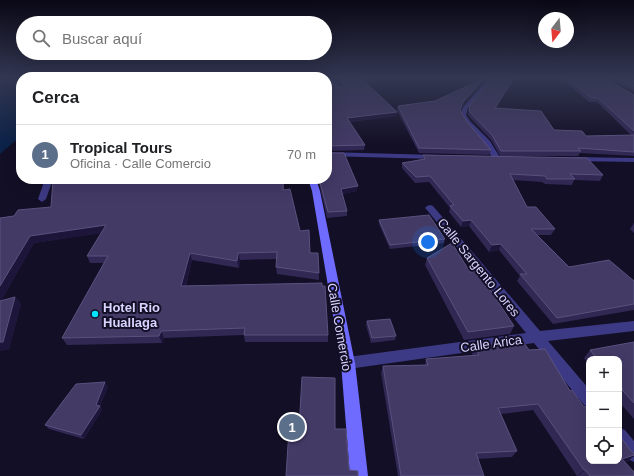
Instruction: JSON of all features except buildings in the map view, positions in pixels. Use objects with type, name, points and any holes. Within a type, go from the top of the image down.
[{"type":"street","points":[[472,100],[465,108],[463,115],[467,122],[487,143],[497,159]]},
{"type":"street","points":[[332,154],[444,158]]},
{"type":"street","points":[[566,159],[634,160]]},
{"type":"street","points":[[42,199],[47,184]]},
{"type":"street","name":"Calle Comercio","points":[[314,184],[348,364],[359,476]]},
{"type":"street","name":"Calle Sargento Lores","points":[[430,208],[586,396]]},
{"type":"street","name":"Calle Arica","points":[[348,364],[536,337],[634,326]]},
{"type":"street","points":[[622,440],[634,454]]},
{"type":"water","points":[[0,100],[16,100],[16,140],[0,154]]},
{"type":"place","name":"Hotel Rio Huallaga","points":[[95,314]]},
{"type":"place","name":"Tropical Tours","points":[[292,427]]}]
